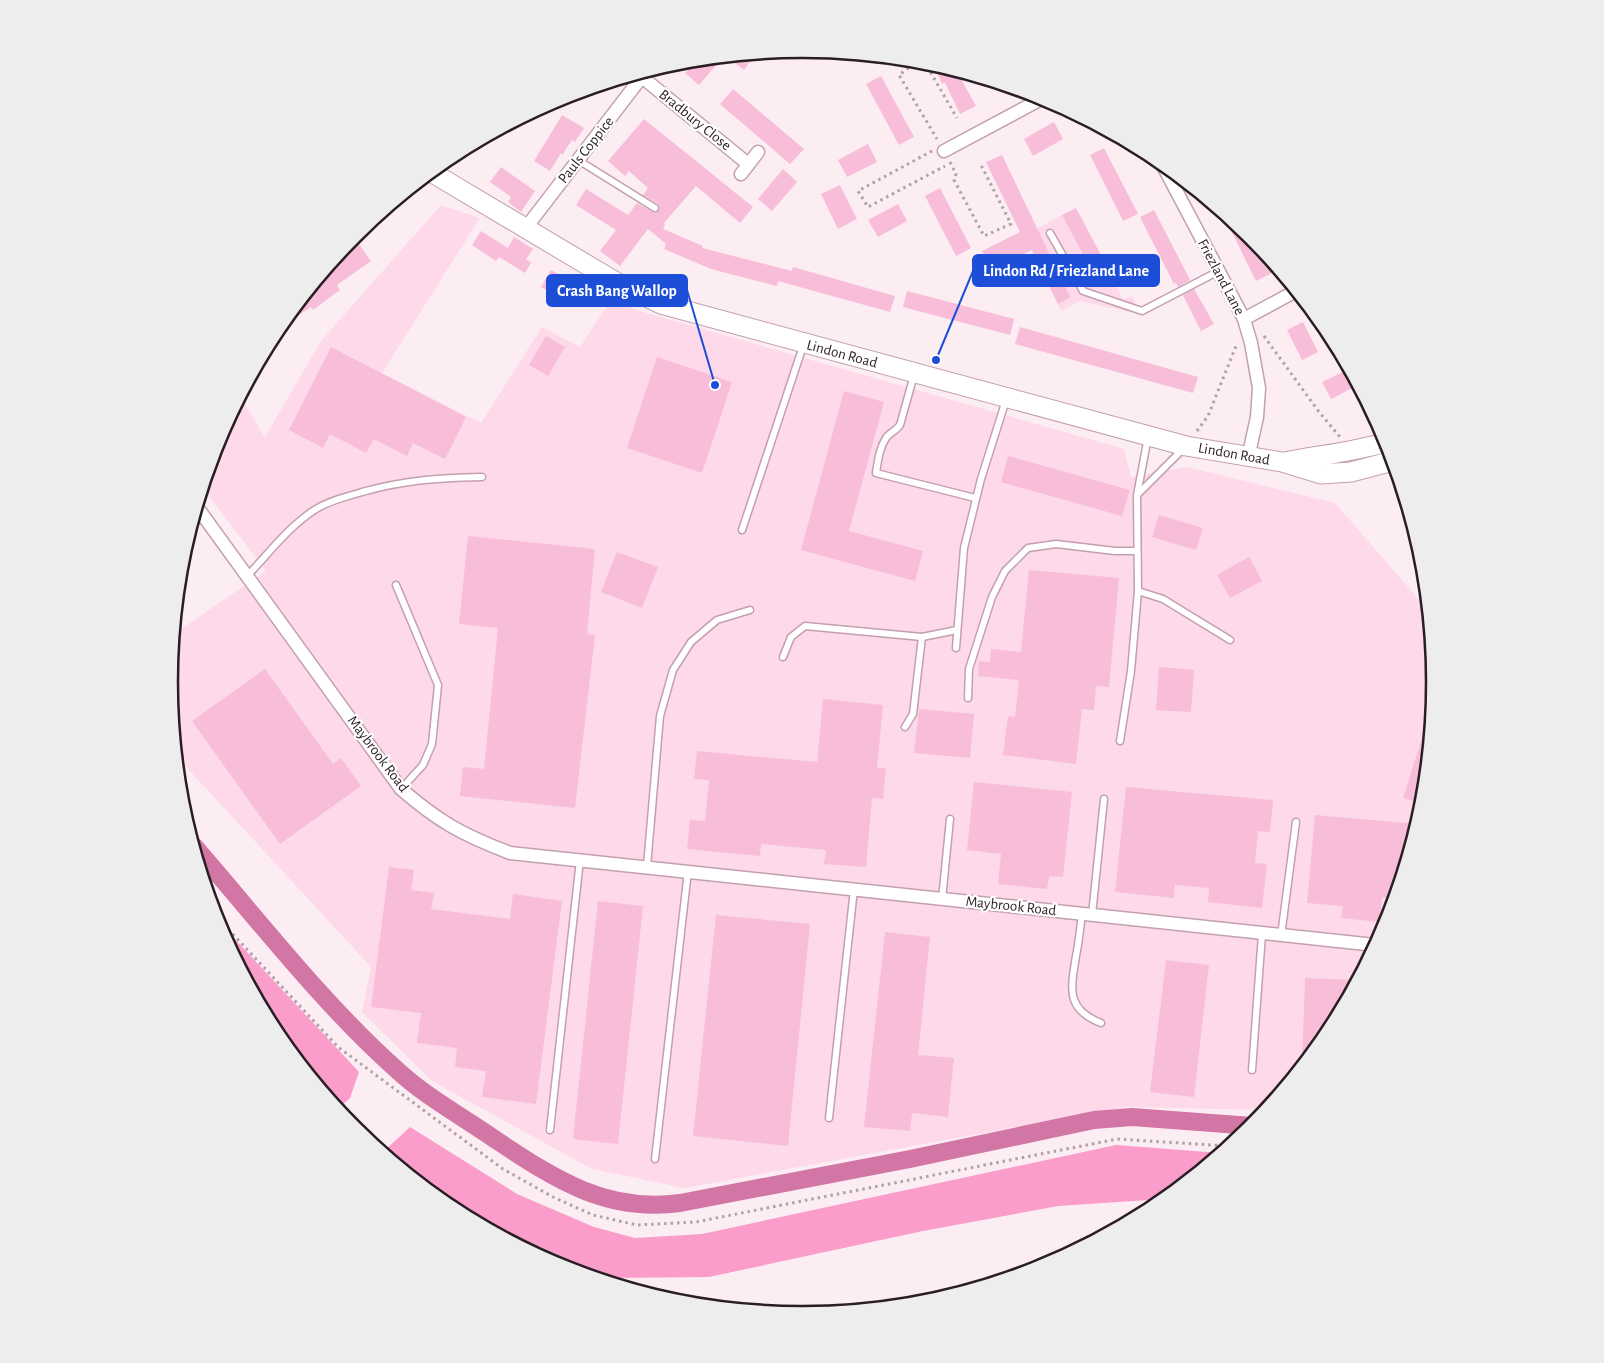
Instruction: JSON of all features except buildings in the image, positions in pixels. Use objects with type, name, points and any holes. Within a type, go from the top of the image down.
[{"type":"main road","name":"Lindon Road","points":[[436,176],[621,285],[661,304],[1186,446],[1248,458],[1282,462],[1321,474],[1358,471],[1386,463]]},
{"type":"main road","name":"Lindon Road","points":[[1282,462],[1323,454],[1359,450],[1379,444]]},
{"type":"street","name":"Bradbury Close","points":[[647,77],[745,169],[758,152]]},
{"type":"street","name":"Pauls Coppice","points":[[524,229],[640,79]]},
{"type":"street","points":[[942,148],[1034,102]]},
{"type":"street","name":"Friezland Lane","points":[[1168,177],[1244,322],[1251,344],[1258,388],[1257,417],[1248,458]]},
{"type":"street","points":[[1244,322],[1291,294]]},
{"type":"street","name":"Maybrook Road","points":[[201,513],[401,789],[432,815],[469,838],[510,853],[647,866],[1368,944]]},
{"type":"lane","points":[[578,160],[655,208]]},
{"type":"lane","points":[[1050,233],[1084,291],[1142,311],[1217,272]]},
{"type":"lane","points":[[742,530],[804,344]]},
{"type":"lane","points":[[914,373],[900,425],[896,431],[887,436],[880,451],[876,473],[976,498]]},
{"type":"lane","points":[[956,648],[964,548],[976,498],[1007,399]]},
{"type":"lane","points":[[1120,741],[1131,671],[1138,591],[1138,495],[1148,436]]},
{"type":"lane","points":[[1138,495],[1186,446]]},
{"type":"lane","points":[[248,576],[294,526],[314,510],[332,501],[394,483],[423,479],[482,477]]},
{"type":"lane","points":[[968,698],[969,669],[992,597],[1005,572],[1028,548],[1056,544],[1115,551],[1137,551]]},
{"type":"lane","points":[[396,585],[438,685],[432,744],[423,765],[401,789]]},
{"type":"lane","points":[[1138,591],[1163,600],[1230,640]]},
{"type":"lane","points":[[647,866],[660,716],[672,670],[691,642],[717,620],[750,610]]},
{"type":"lane","points":[[783,657],[791,637],[805,626],[922,637],[957,630]]},
{"type":"lane","points":[[905,728],[913,714],[922,637]]},
{"type":"lane","points":[[1101,1023],[1087,1018],[1076,1005],[1070,989],[1087,915],[1104,799]]},
{"type":"lane","points":[[942,899],[950,819]]},
{"type":"lane","points":[[1281,936],[1296,822]]},
{"type":"lane","points":[[550,1130],[580,860]]},
{"type":"lane","points":[[655,1159],[688,871]]},
{"type":"lane","points":[[829,1118],[854,889]]},
{"type":"lane","points":[[1252,1070],[1262,934]]},
{"type":"path","points":[[909,67],[899,74],[956,174],[954,180],[984,236],[1010,224],[981,164]]},
{"type":"path","points":[[929,70],[957,118]]},
{"type":"path","points":[[942,148],[858,191],[868,206],[950,163]]},
{"type":"path","points":[[1186,446],[1208,416],[1244,322]]},
{"type":"path","points":[[1251,344],[1265,336],[1319,412],[1342,439]]},
{"type":"path","points":[[229,930],[338,1047],[503,1169],[553,1197],[593,1215],[637,1226],[696,1222],[1117,1138],[1219,1145]]},
{"type":"shaded area","points":[[441,205],[480,218],[382,373],[481,423],[542,327],[580,347],[613,297],[636,310],[1124,449],[1131,477],[1187,467],[1335,503],[1421,602],[1425,641],[1425,722],[1421,763],[1414,803],[1405,843],[1393,882],[1379,920],[1362,957],[1321,1028],[1297,1061],[1255,1110],[1126,1107],[685,1188],[592,1169],[432,1081],[362,1012],[371,967],[183,763],[178,682],[180,630],[266,571],[207,493],[211,481],[225,443],[244,403],[265,437],[321,341]]},
{"type":"shaded area","points":[[1076,208],[1123,299],[1132,296],[1140,314],[1080,301],[1061,311],[1024,235]]},
{"type":"shaded area","points":[[233,937],[359,1072],[350,1098],[343,1104],[307,1061],[283,1028],[262,994]]},
{"type":"shaded area","points":[[410,1127],[517,1194],[594,1227],[635,1238],[702,1234],[1116,1145],[1211,1152],[1182,1177],[1149,1200],[1058,1206],[923,1231],[709,1277],[620,1278],[579,1264],[520,1238],[490,1222],[422,1177],[388,1148]]},
{"type":"waterway","points":[[203,857],[317,990],[369,1044],[408,1080],[539,1168],[582,1190],[605,1198],[628,1203],[653,1205],[680,1203],[910,1159],[1094,1120],[1132,1117],[1241,1125]]},
{"type":"place","name":"Lindon Rd / Friezland Lane","points":[[936,360]]},
{"type":"place","name":"Crash Bang Wallop","points":[[715,385]]}]
